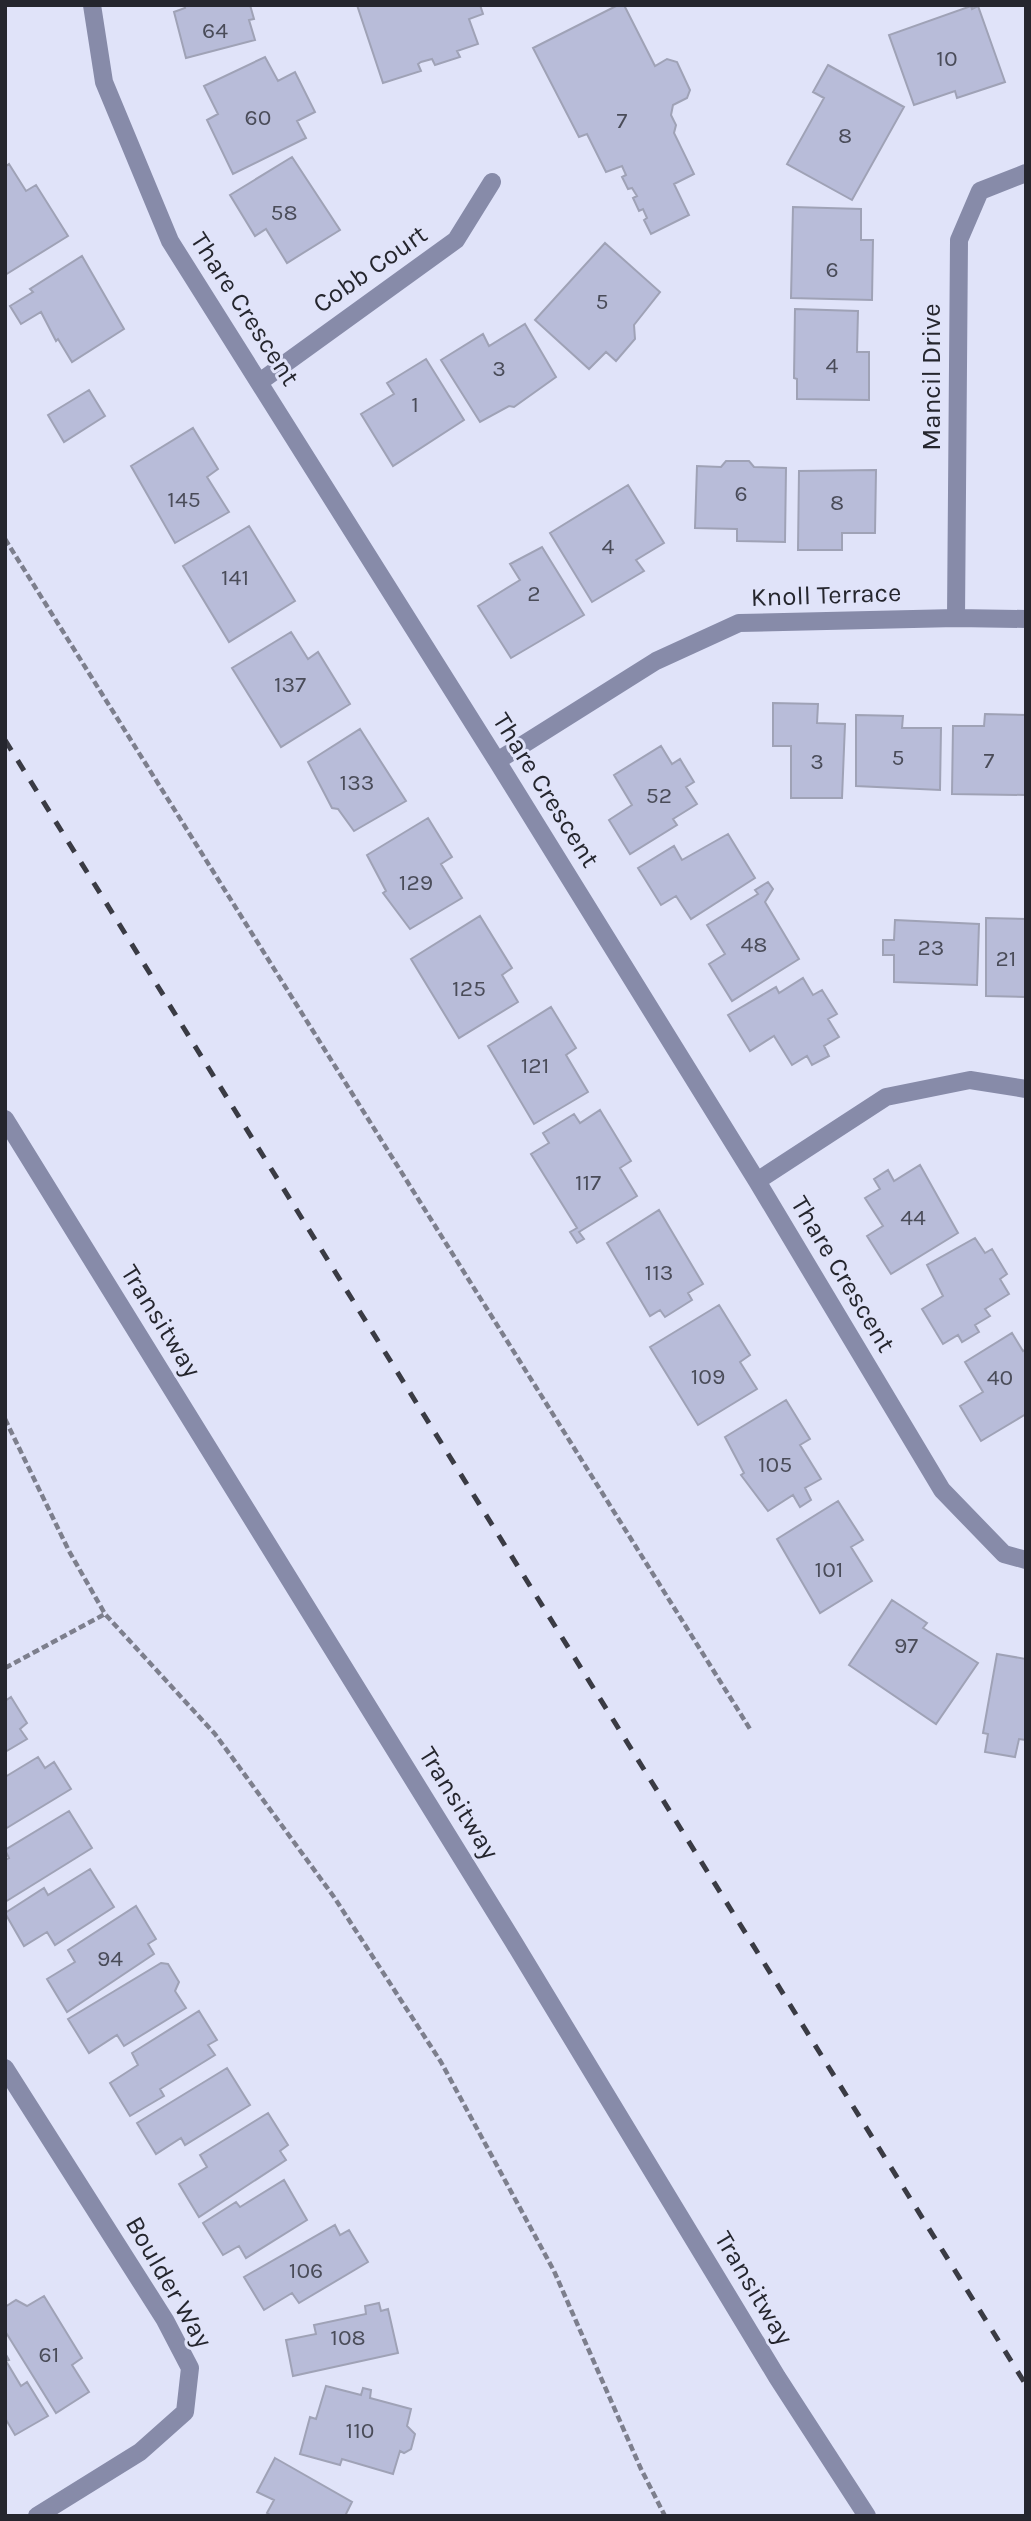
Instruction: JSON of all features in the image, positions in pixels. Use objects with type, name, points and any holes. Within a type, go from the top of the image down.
[{"type":"street","name":"Thare Crescent","points":[[92,5],[104,82],[170,241],[261,381],[757,1181],[942,1490],[1004,1554],[1026,1560]]},
{"type":"street","name":"Mancil Drive","points":[[956,618],[958,240],[980,191],[1026,173]]},
{"type":"street","name":"Cobb Court","points":[[261,381],[456,240],[492,182]]},
{"type":"street","name":"Knoll Terrace","points":[[497,761],[656,661],[739,623],[1026,619]]},
{"type":"street","points":[[757,1181],[886,1097],[970,1080],[1026,1089]]},
{"type":"street","name":"Transitway","points":[[5,1119],[513,1941],[777,2377],[867,2516]]},
{"type":"street","name":"Boulder Way","points":[[5,2068],[165,2320],[190,2368],[185,2412],[141,2452],[37,2516]]},
{"type":"path","points":[[5,539],[750,1729]]},
{"type":"path","points":[[5,1419],[69,1551],[105,1614],[215,1734],[334,1897],[441,2062],[554,2271],[641,2469],[665,2516]]},
{"type":"path","points":[[5,1668],[105,1614]]},
{"type":"building","points":[[184,5],[250,5],[254,19],[249,20],[255,40],[186,58],[174,12],[185,8]]},
{"type":"building","points":[[357,5],[480,5],[483,14],[469,19],[478,44],[457,51],[460,57],[435,65],[432,59],[421,62],[418,64],[421,71],[383,83]]},
{"type":"building","points":[[618,5],[624,5],[655,66],[667,59],[677,62],[690,90],[687,98],[673,105],[671,115],[676,125],[674,133],[694,174],[674,184],[689,215],[651,234],[644,220],[647,218],[643,209],[639,211],[633,198],[637,196],[632,188],[628,189],[622,177],[626,175],[622,166],[606,172],[587,134],[579,137],[533,48]]},
{"type":"building","points":[[971,6],[972,9],[978,6],[1005,82],[957,98],[955,91],[914,105],[889,35]]},
{"type":"building","points":[[265,57],[278,81],[295,72],[315,112],[297,121],[306,138],[233,174],[207,120],[218,114],[204,86]]},
{"type":"building","points":[[828,65],[904,107],[852,200],[787,164],[824,98],[813,92]]},
{"type":"building","points":[[292,157],[340,230],[287,263],[266,229],[255,236],[230,195]]},
{"type":"building","points":[[9,164],[26,191],[36,185],[68,236],[5,275],[5,167]]},
{"type":"building","points":[[793,207],[861,209],[861,240],[873,240],[872,300],[791,298]]},
{"type":"building","points":[[605,243],[660,292],[634,325],[635,339],[616,361],[606,352],[589,369],[535,320]]},
{"type":"building","points":[[82,256],[124,329],[72,362],[58,339],[56,341],[41,312],[21,324],[10,306],[33,292],[30,289]]},
{"type":"building","points":[[795,309],[858,311],[857,352],[869,352],[869,400],[797,399],[797,379],[794,378]]},
{"type":"building","points":[[525,324],[556,377],[514,407],[509,406],[480,422],[441,360],[483,334],[489,346]]},
{"type":"building","points":[[426,359],[464,420],[393,466],[361,414],[394,394],[387,383]]},
{"type":"building","points":[[89,390],[105,416],[64,442],[48,415]]},
{"type":"building","points":[[193,428],[218,469],[207,477],[229,512],[175,543],[131,466]]},
{"type":"building","points":[[726,461],[749,461],[754,467],[786,468],[785,542],[737,541],[737,529],[695,528],[697,466],[721,467]]},
{"type":"building","points":[[876,470],[875,533],[842,533],[842,550],[798,550],[799,471]]},
{"type":"building","points":[[628,485],[664,543],[636,560],[644,571],[592,602],[550,533]]},
{"type":"building","points":[[249,526],[295,601],[229,642],[183,566]]},
{"type":"building","points":[[542,547],[584,615],[511,658],[478,606],[520,580],[510,564]]},
{"type":"building","points":[[291,632],[308,659],[318,652],[350,704],[281,747],[232,668]]},
{"type":"building","points":[[773,703],[818,704],[817,723],[845,724],[842,798],[791,798],[791,746],[773,746]]},
{"type":"building","points":[[985,714],[1026,715],[1026,795],[952,794],[953,726],[984,726]]},
{"type":"building","points":[[856,715],[903,716],[902,728],[941,728],[940,790],[856,786]]},
{"type":"building","points":[[360,729],[406,801],[354,831],[338,809],[332,808],[308,762]]},
{"type":"building","points":[[661,746],[672,764],[680,759],[694,782],[686,787],[697,804],[673,819],[677,825],[630,854],[609,820],[632,805],[614,775]]},
{"type":"building","points":[[428,818],[452,857],[441,864],[462,898],[410,929],[383,893],[386,891],[367,855]]},
{"type":"building","points":[[728,834],[755,878],[691,919],[676,896],[661,905],[638,868],[674,846],[682,860]]},
{"type":"building","points":[[768,882],[773,889],[765,902],[799,959],[732,1001],[709,964],[725,954],[707,925],[758,894],[755,890]]},
{"type":"building","points":[[480,916],[512,968],[502,975],[518,1002],[459,1038],[411,959]]},
{"type":"building","points":[[986,918],[1026,919],[1026,997],[986,996]]},
{"type":"building","points":[[895,920],[979,924],[977,985],[894,982],[894,955],[883,955],[883,940],[894,940]]},
{"type":"building","points":[[803,978],[813,995],[822,990],[837,1014],[828,1019],[839,1037],[824,1046],[829,1056],[812,1065],[807,1056],[792,1065],[774,1036],[750,1051],[728,1015],[776,987],[779,993]]},
{"type":"building","points":[[551,1007],[576,1048],[566,1055],[588,1092],[534,1124],[488,1046]]},
{"type":"building","points":[[600,1110],[631,1161],[620,1168],[637,1196],[579,1232],[584,1239],[577,1243],[570,1232],[577,1228],[531,1154],[549,1143],[543,1133],[574,1114],[580,1123]]},
{"type":"building","points":[[920,1165],[958,1233],[891,1274],[867,1236],[883,1226],[865,1198],[880,1189],[874,1179],[888,1170],[894,1181]]},
{"type":"building","points":[[659,1210],[703,1284],[688,1293],[692,1300],[665,1317],[660,1310],[650,1316],[607,1243]]},
{"type":"building","points":[[975,1238],[985,1253],[992,1249],[1007,1274],[1000,1279],[1009,1294],[985,1309],[990,1316],[975,1325],[979,1332],[962,1342],[958,1335],[943,1344],[922,1309],[943,1296],[927,1265]]},
{"type":"building","points":[[719,1305],[750,1355],[740,1362],[757,1389],[698,1425],[650,1347]]},
{"type":"building","points":[[1012,1333],[1023,1351],[1026,1349],[1026,1414],[981,1441],[960,1406],[983,1392],[965,1362]]},
{"type":"building","points":[[786,1400],[810,1439],[800,1445],[821,1479],[805,1488],[811,1500],[800,1507],[793,1495],[768,1511],[741,1475],[744,1473],[725,1437]]},
{"type":"building","points":[[838,1501],[863,1540],[851,1547],[872,1581],[820,1613],[777,1539]]},
{"type":"building","points":[[892,1600],[927,1623],[923,1628],[978,1663],[936,1724],[849,1665]]},
{"type":"building","points":[[997,1654],[1026,1659],[1026,1740],[1019,1739],[1015,1757],[985,1752],[988,1734],[983,1733]]},
{"type":"building","points":[[11,1697],[27,1723],[20,1729],[27,1739],[5,1752],[5,1701]]},
{"type":"building","points":[[38,1757],[45,1768],[54,1762],[71,1789],[5,1829],[5,1777]]},
{"type":"building","points":[[69,1811],[92,1848],[5,1902],[5,1860],[9,1858],[5,1850]]},
{"type":"building","points":[[90,1869],[114,1907],[55,1945],[47,1932],[24,1946],[5,1913],[44,1888],[48,1895]]},
{"type":"building","points":[[136,1906],[156,1939],[148,1944],[154,1954],[67,2012],[47,1979],[75,1962],[68,1950]]},
{"type":"building","points":[[161,1963],[168,1964],[179,1982],[175,1991],[186,2008],[124,2046],[117,2035],[89,2053],[68,2019]]},
{"type":"building","points":[[199,2011],[217,2040],[208,2045],[215,2055],[160,2089],[164,2096],[130,2116],[110,2083],[138,2065],[132,2053]]},
{"type":"building","points":[[227,2068],[250,2105],[185,2145],[181,2138],[156,2154],[137,2123]]},
{"type":"building","points":[[268,2113],[288,2145],[280,2151],[286,2160],[199,2217],[179,2184],[207,2167],[200,2155]]},
{"type":"building","points":[[284,2180],[307,2220],[246,2258],[239,2246],[223,2255],[203,2223],[236,2202],[240,2207]]},
{"type":"building","points":[[335,2225],[340,2235],[349,2230],[368,2262],[299,2303],[292,2293],[264,2310],[244,2277]]},
{"type":"building","points":[[44,2296],[82,2358],[72,2365],[89,2392],[56,2413],[5,2331],[5,2307],[16,2300],[27,2306]]},
{"type":"building","points":[[379,2303],[381,2311],[388,2309],[398,2353],[293,2376],[286,2340],[316,2334],[314,2325],[366,2314],[365,2306]]},
{"type":"building","points":[[5,2353],[9,2360],[6,2361],[21,2386],[27,2382],[48,2416],[15,2435],[5,2418]]},
{"type":"building","points":[[326,2386],[361,2395],[363,2388],[371,2390],[370,2398],[411,2409],[407,2426],[415,2434],[411,2449],[404,2453],[400,2451],[393,2474],[342,2459],[340,2465],[300,2454],[310,2417],[316,2419]]},
{"type":"building","points":[[275,2458],[352,2502],[345,2516],[272,2516],[267,2513],[274,2500],[257,2492]]},
{"type":"railway","points":[[5,740],[1026,2385]]}]
